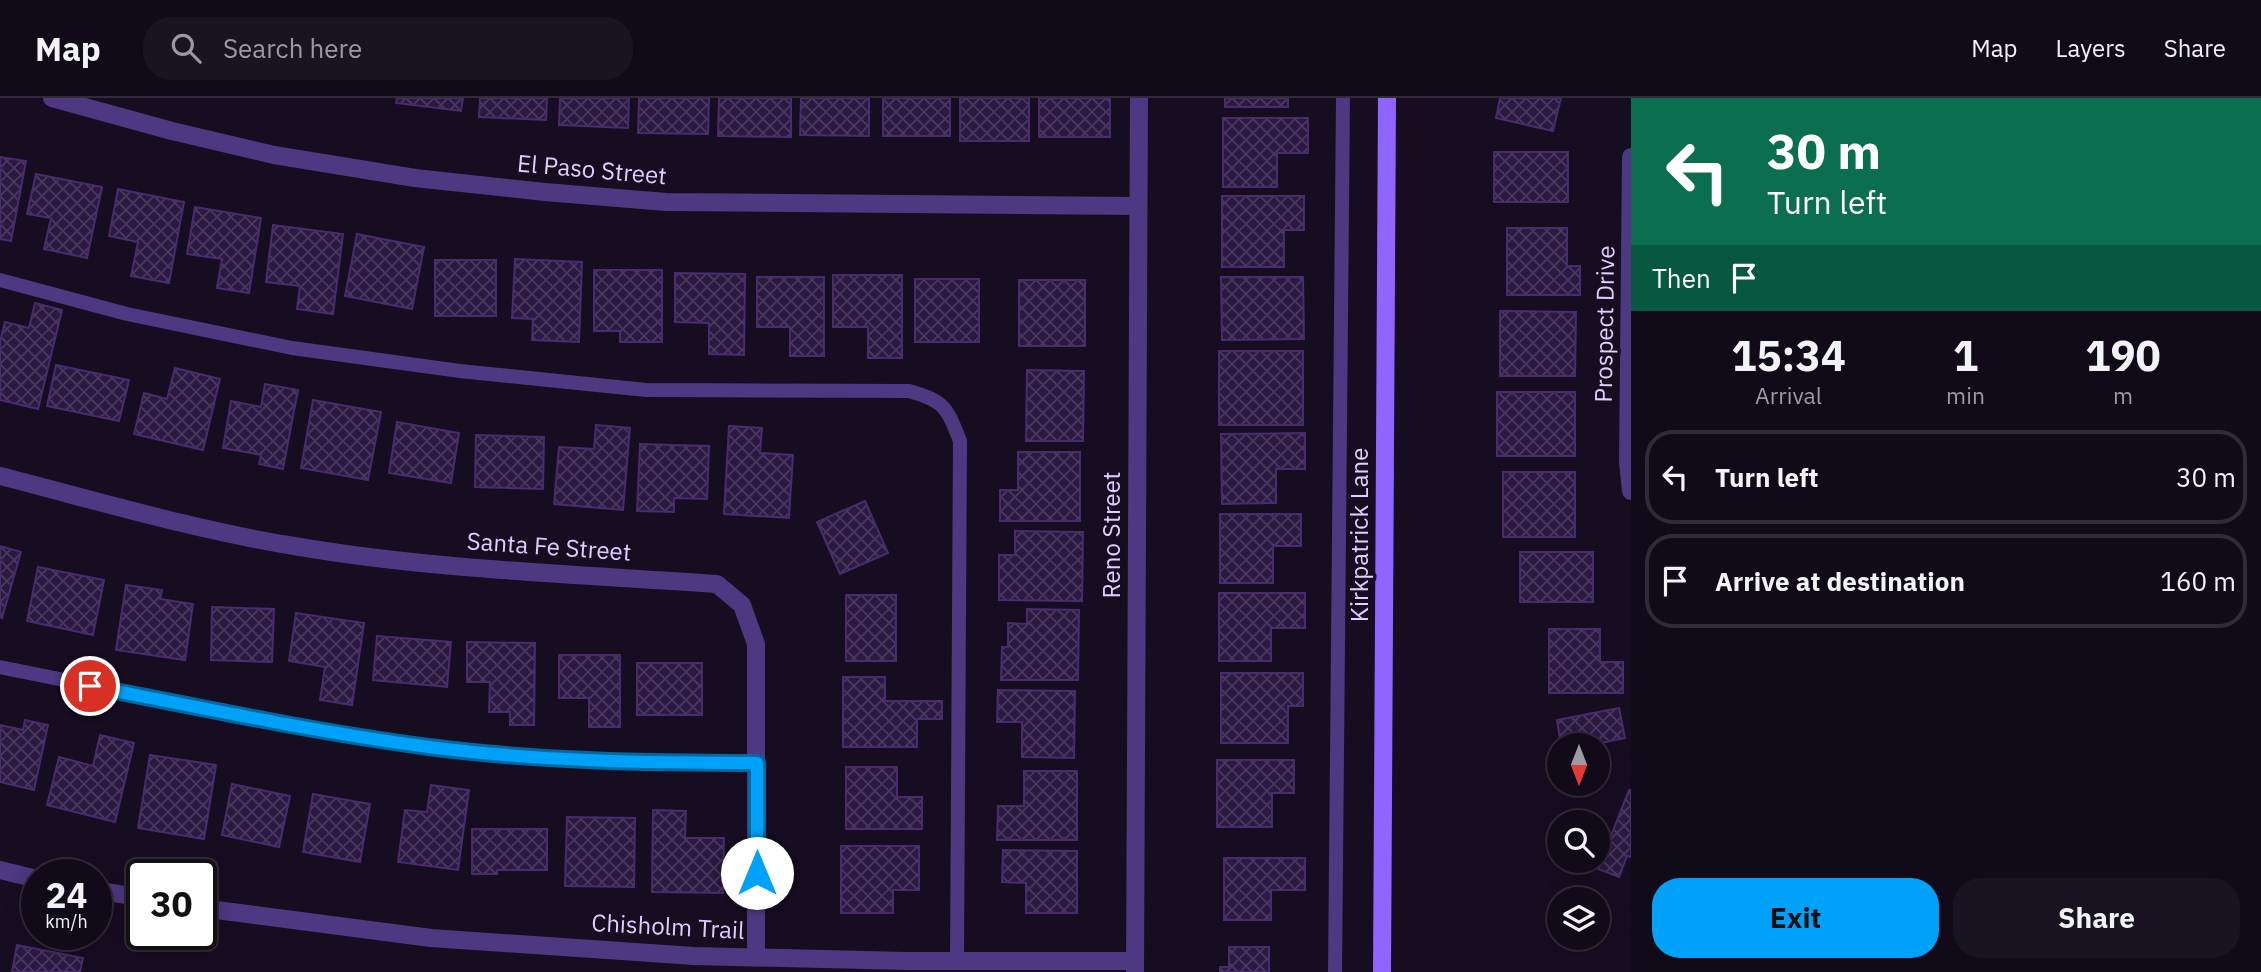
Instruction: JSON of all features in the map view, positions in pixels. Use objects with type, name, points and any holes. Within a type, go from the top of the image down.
[{"type":"street","name":"El Paso Street","points":[[52,98],[172,131],[274,155],[415,178],[545,192],[666,202],[1138,206]]},
{"type":"street","name":"Reno Street","points":[[1135,966],[1139,98]]},
{"type":"street","name":"Kirkpatrick Lane","points":[[1382,972],[1387,98]]},
{"type":"street","name":"Prospect Drive","points":[[1631,156],[1628,463],[1631,491]]},
{"type":"street","name":"Santa Fe Street","points":[[0,476],[199,527],[293,546],[392,560],[717,584],[741,605],[757,644],[757,956]]},
{"type":"street","points":[[0,870],[21,875]]},
{"type":"street","name":"Chisholm Trail","points":[[217,910],[431,938],[694,956],[1135,966]]},
{"type":"lane","points":[[1335,972],[1343,98]]},
{"type":"lane","points":[[0,280],[127,314],[292,348],[460,371],[646,390],[909,391],[933,398],[950,414],[960,442],[957,961]]},
{"type":"lane","points":[[0,667],[278,723],[430,747],[578,760],[757,763]]},
{"type":"building","points":[[397,98],[463,98],[461,111],[396,103]]},
{"type":"building","points":[[480,98],[547,98],[546,120],[479,117]]},
{"type":"building","points":[[560,98],[629,98],[628,128],[559,125]]},
{"type":"building","points":[[639,98],[709,98],[708,134],[638,133]]},
{"type":"building","points":[[719,98],[791,98],[791,137],[718,136]]},
{"type":"building","points":[[801,98],[869,98],[869,136],[800,135]]},
{"type":"building","points":[[883,98],[950,98],[950,136],[883,136]]},
{"type":"building","points":[[960,98],[1029,98],[1029,141],[960,141]]},
{"type":"building","points":[[1039,98],[1110,98],[1110,137],[1039,137]]},
{"type":"building","points":[[1225,98],[1288,98],[1288,107],[1225,107]]},
{"type":"building","points":[[1500,98],[1561,98],[1553,131],[1496,118]]},
{"type":"building","points":[[1223,118],[1308,118],[1308,153],[1277,153],[1277,187],[1223,187]]},
{"type":"building","points":[[1494,152],[1568,152],[1568,202],[1494,202]]},
{"type":"building","points":[[0,157],[26,161],[11,241],[0,239]]},
{"type":"building","points":[[36,174],[102,187],[87,258],[44,249],[51,218],[27,214]]},
{"type":"building","points":[[118,189],[184,202],[169,283],[131,276],[138,242],[109,236]]},
{"type":"building","points":[[1222,196],[1304,196],[1304,230],[1284,230],[1284,267],[1222,267]]},
{"type":"building","points":[[195,207],[261,218],[249,293],[217,288],[222,259],[187,254]]},
{"type":"building","points":[[273,225],[343,234],[333,314],[297,309],[300,286],[266,282]]},
{"type":"building","points":[[1507,228],[1567,228],[1567,266],[1580,266],[1580,295],[1507,295]]},
{"type":"building","points":[[357,234],[424,247],[412,309],[345,296]]},
{"type":"building","points":[[515,259],[582,262],[579,342],[532,340],[533,319],[512,318]]},
{"type":"building","points":[[435,260],[496,260],[496,316],[435,316]]},
{"type":"building","points":[[594,270],[662,270],[662,342],[620,342],[620,331],[594,331]]},
{"type":"building","points":[[675,273],[745,274],[744,355],[709,354],[709,323],[675,322]]},
{"type":"building","points":[[833,275],[902,275],[902,358],[868,358],[868,327],[833,327]]},
{"type":"building","points":[[757,277],[824,277],[824,356],[790,356],[790,327],[757,327]]},
{"type":"building","points":[[1221,277],[1303,277],[1304,339],[1222,340]]},
{"type":"building","points":[[915,279],[979,279],[979,342],[915,342]]},
{"type":"building","points":[[1019,280],[1085,280],[1085,346],[1019,346]]},
{"type":"building","points":[[35,303],[62,310],[38,409],[0,400],[0,341],[5,322],[29,328]]},
{"type":"building","points":[[1500,311],[1576,312],[1575,376],[1500,376]]},
{"type":"building","points":[[1219,351],[1303,351],[1303,425],[1219,425]]},
{"type":"building","points":[[56,365],[129,380],[119,421],[47,406]]},
{"type":"building","points":[[175,368],[220,379],[203,450],[134,434],[144,393],[167,399]]},
{"type":"building","points":[[1027,370],[1084,371],[1083,441],[1026,441]]},
{"type":"building","points":[[265,384],[298,390],[283,469],[259,464],[261,455],[223,448],[231,401],[261,407]]},
{"type":"building","points":[[1497,392],[1575,392],[1575,456],[1497,456]]},
{"type":"building","points":[[313,400],[381,412],[368,480],[301,468]]},
{"type":"building","points":[[397,422],[459,433],[451,483],[389,473]]},
{"type":"building","points":[[596,425],[630,428],[623,510],[554,504],[559,447],[594,449]]},
{"type":"building","points":[[729,426],[762,428],[760,453],[793,455],[789,518],[724,514]]},
{"type":"building","points":[[1305,433],[1305,469],[1276,469],[1276,503],[1222,504],[1221,434]]},
{"type":"building","points":[[476,435],[544,437],[543,489],[475,487]]},
{"type":"building","points":[[640,444],[709,446],[707,499],[674,498],[674,512],[637,511]]},
{"type":"building","points":[[1018,452],[1080,452],[1080,521],[1000,521],[1000,490],[1018,490]]},
{"type":"building","points":[[1503,472],[1575,472],[1575,537],[1503,537]]},
{"type":"building","points":[[865,501],[888,553],[840,574],[817,522]]},
{"type":"building","points":[[1220,514],[1301,514],[1301,546],[1273,546],[1273,583],[1220,583]]},
{"type":"building","points":[[1015,531],[1083,532],[1082,601],[999,600],[999,555],[1015,555]]},
{"type":"building","points":[[0,546],[21,552],[2,618],[0,617]]},
{"type":"building","points":[[1520,552],[1593,552],[1593,602],[1520,602]]},
{"type":"building","points":[[38,567],[104,580],[93,635],[27,621]]},
{"type":"building","points":[[126,585],[162,590],[160,599],[193,604],[185,660],[116,650]]},
{"type":"building","points":[[1219,593],[1305,593],[1305,628],[1271,628],[1271,661],[1219,661]]},
{"type":"building","points":[[846,595],[896,595],[896,661],[846,661]]},
{"type":"building","points":[[212,607],[274,609],[272,662],[211,660]]},
{"type":"building","points":[[1027,609],[1079,610],[1078,680],[1001,680],[1002,647],[1008,647],[1008,623],[1027,624]]},
{"type":"building","points":[[296,613],[364,623],[352,705],[320,700],[325,667],[289,661]]},
{"type":"building","points":[[1549,629],[1600,629],[1600,662],[1623,662],[1623,693],[1549,693]]},
{"type":"building","points":[[377,636],[451,642],[447,687],[373,680]]},
{"type":"building","points":[[467,642],[535,643],[534,725],[510,725],[510,712],[489,712],[490,682],[467,682]]},
{"type":"building","points":[[559,655],[620,655],[620,727],[589,727],[589,698],[559,698]]},
{"type":"building","points":[[637,663],[702,663],[702,715],[637,715]]},
{"type":"building","points":[[1221,673],[1303,673],[1303,706],[1288,706],[1288,743],[1221,743]]},
{"type":"building","points":[[843,677],[885,677],[885,701],[942,701],[942,719],[917,719],[917,747],[843,747]]},
{"type":"building","points":[[998,690],[1075,691],[1074,758],[1022,757],[1022,722],[997,722]]},
{"type":"building","points":[[1619,708],[1625,738],[1610,741],[1610,733],[1559,733],[1557,720]]},
{"type":"building","points":[[25,720],[48,725],[34,790],[0,782],[0,725],[23,730]]},
{"type":"building","points":[[100,735],[134,743],[115,822],[47,805],[59,757],[93,766]]},
{"type":"building","points":[[150,755],[216,765],[204,839],[138,828]]},
{"type":"building","points":[[1217,760],[1294,760],[1294,793],[1272,793],[1272,827],[1217,827]]},
{"type":"building","points":[[846,767],[897,767],[897,797],[922,797],[922,829],[846,829]]},
{"type":"building","points":[[1024,771],[1077,771],[1077,840],[997,840],[998,806],[1024,806]]},
{"type":"building","points":[[232,784],[290,796],[279,847],[222,835]]},
{"type":"building","points":[[431,785],[469,790],[458,870],[398,862],[405,810],[427,812]]},
{"type":"building","points":[[1631,790],[1631,857],[1627,856],[1619,877],[1608,873],[1610,838]]},
{"type":"building","points":[[313,794],[370,804],[360,862],[303,852]]},
{"type":"building","points":[[653,810],[686,811],[685,838],[724,838],[723,893],[652,892]]},
{"type":"building","points":[[567,817],[635,818],[634,887],[565,886]]},
{"type":"building","points":[[472,829],[547,829],[547,870],[497,870],[497,874],[472,874]]},
{"type":"building","points":[[841,846],[919,846],[919,890],[893,890],[893,913],[841,913]]},
{"type":"building","points":[[1003,850],[1077,851],[1077,913],[1026,913],[1026,883],[1002,882]]},
{"type":"building","points":[[1224,858],[1305,858],[1305,890],[1271,890],[1271,920],[1224,920]]},
{"type":"building","points":[[17,945],[21,946],[21,950],[42,950],[83,958],[80,972],[12,972]]},
{"type":"building","points":[[1229,947],[1269,947],[1269,972],[1220,972],[1220,967],[1229,967]]},
{"type":"route","points":[[90,686],[278,723],[430,747],[578,760],[757,763],[757,873]]}]
